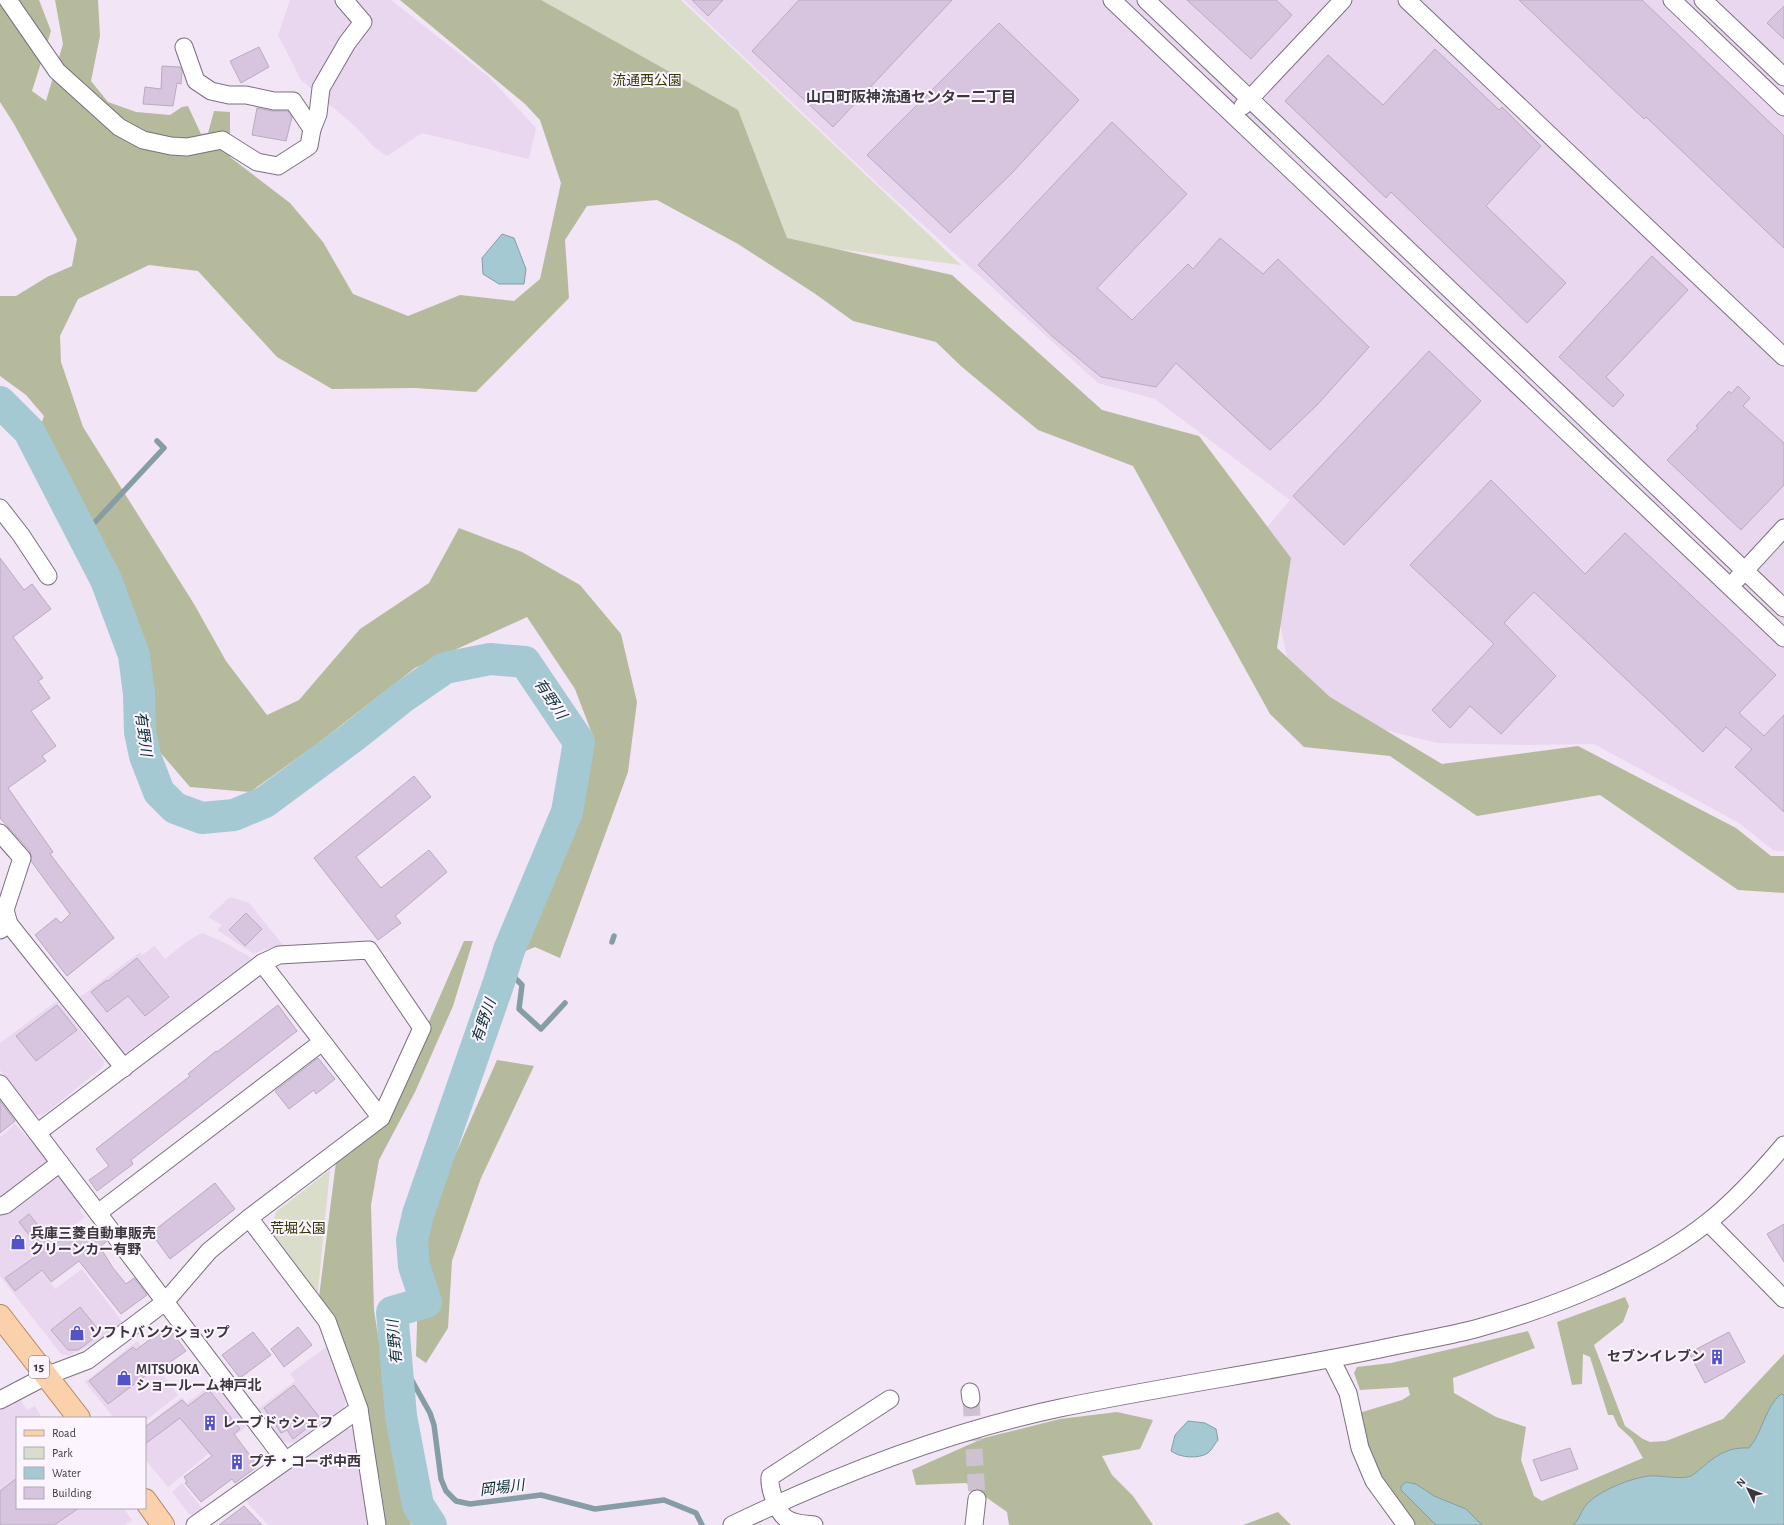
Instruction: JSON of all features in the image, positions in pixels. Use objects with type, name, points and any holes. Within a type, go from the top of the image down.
[{"type":"main road","name":"15","points":[[0,1316],[78,1417]]},
{"type":"main road","points":[[146,1501],[163,1525]]},
{"type":"street","points":[[8,0],[57,71],[119,127],[143,140],[171,146],[187,147],[222,140],[257,162],[278,166],[309,146],[312,129],[318,114],[321,88],[347,43],[363,22],[344,0]]},
{"type":"street","points":[[1112,0],[1784,638]]},
{"type":"street","points":[[1146,0],[1784,608]]},
{"type":"street","points":[[1234,115],[1343,0]]},
{"type":"street","points":[[1407,0],[1784,357]]},
{"type":"street","points":[[1672,0],[1784,107]]},
{"type":"street","points":[[1703,0],[1784,77]]},
{"type":"street","points":[[184,48],[196,81],[211,91],[229,95],[246,95],[274,101],[293,101],[312,129]]},
{"type":"street","points":[[0,508],[21,535],[48,576]]},
{"type":"street","points":[[1730,586],[1784,528]]},
{"type":"street","points":[[0,833],[22,858],[5,910],[4,927],[124,1068]]},
{"type":"street","points":[[0,1400],[46,1376],[88,1360],[165,1302],[210,1251],[249,1218],[381,1118],[422,1028],[369,950],[279,955],[262,963],[37,1133]]},
{"type":"street","points":[[262,963],[381,1118]]},
{"type":"street","points":[[98,1213],[322,1042]]},
{"type":"street","points":[[0,1084],[285,1460]]},
{"type":"street","points":[[732,1525],[776,1504],[896,1457],[985,1427],[1021,1417],[1121,1396],[1331,1359],[1474,1329],[1568,1298],[1601,1285],[1633,1269],[1660,1254],[1708,1222],[1743,1190],[1784,1145]]},
{"type":"street","points":[[0,1206],[5,1205],[60,1163]]},
{"type":"street","points":[[249,1218],[327,1321],[359,1409],[377,1525]]},
{"type":"street","points":[[1708,1222],[1784,1299]]},
{"type":"street","points":[[1331,1359],[1348,1393],[1360,1448],[1374,1481],[1406,1525]]},
{"type":"street","points":[[814,1525],[796,1524],[786,1519],[776,1504],[769,1484],[770,1477],[890,1399]]},
{"type":"street","points":[[195,1525],[359,1409]]},
{"type":"street","points":[[974,1525],[976,1499]]},
{"type":"shaded area","points":[[290,0],[391,0],[489,77],[536,128],[529,159],[422,133],[387,156],[374,147],[357,128],[301,80],[278,35]]},
{"type":"shaded area","points":[[684,0],[1784,0],[1784,851],[1774,851],[1739,823],[1594,744],[1528,745],[1437,743],[1361,724],[1289,668],[1262,533],[1290,500],[1155,399],[1098,383],[878,184]]},
{"type":"shaded area","points":[[230,897],[249,903],[284,946],[264,949],[254,954],[217,930],[222,925],[208,917]]},
{"type":"shaded area","points":[[202,933],[225,943],[252,958],[126,1053],[116,1051],[77,999],[140,952],[142,955],[155,946],[165,959],[189,940]]},
{"type":"shaded area","points":[[57,1001],[104,1061],[103,1067],[42,1116],[32,1114],[0,1070],[0,1043]]},
{"type":"shaded area","points":[[15,1124],[51,1164],[84,1206],[79,1210],[85,1217],[32,1259],[55,1289],[82,1269],[124,1324],[106,1338],[68,1356],[61,1354],[0,1276],[0,1137]]},
{"type":"shaded area","points":[[137,1341],[178,1395],[146,1420],[146,1417],[113,1417],[85,1382]]},
{"type":"shaded area","points":[[330,1344],[347,1396],[344,1408],[296,1443],[282,1442],[258,1409],[295,1381],[290,1374]]},
{"type":"shaded area","points":[[217,1380],[248,1420],[244,1424],[246,1427],[210,1455],[208,1454],[168,1487],[146,1460],[146,1425],[182,1397],[187,1403]]},
{"type":"shaded area","points":[[19,1398],[27,1410],[35,1406],[41,1417],[16,1417],[16,1509],[124,1509],[132,1520],[125,1525],[0,1525],[0,1408]]},
{"type":"shaded area","points":[[343,1428],[352,1429],[366,1491],[370,1525],[268,1525],[246,1501]]},
{"type":"shaded area","points":[[182,1483],[205,1512],[200,1517],[190,1515],[172,1492]]},
{"type":"green space","points":[[0,0],[39,0],[51,31],[32,91],[46,101],[63,44],[55,0],[98,0],[100,36],[91,81],[108,102],[136,112],[170,115],[182,107],[188,106],[201,134],[208,133],[214,111],[230,112],[230,157],[290,203],[323,242],[353,294],[408,316],[460,295],[514,301],[540,279],[561,183],[540,120],[525,104],[400,0],[541,0],[738,110],[787,238],[952,275],[1102,410],[1199,436],[1291,558],[1277,648],[1330,697],[1442,764],[1578,746],[1736,828],[1771,856],[1784,856],[1784,893],[1738,890],[1600,795],[1477,816],[1390,756],[1304,747],[1270,714],[1133,466],[1038,430],[962,367],[936,342],[853,321],[814,293],[738,244],[657,200],[587,206],[565,240],[569,298],[476,392],[415,388],[332,389],[277,357],[198,271],[149,265],[78,299],[60,336],[61,362],[83,427],[194,604],[226,661],[267,715],[299,700],[360,629],[429,583],[459,528],[522,552],[580,585],[621,634],[637,702],[628,772],[560,958],[535,947],[518,954],[577,802],[594,739],[575,689],[527,617],[415,668],[317,744],[250,792],[190,787],[159,751],[147,686],[116,570],[39,430],[44,416],[26,395],[0,376],[0,296],[16,296],[47,277],[72,266],[77,239],[14,124],[0,102]]},
{"type":"green space","name":"流通西公園","points":[[438,0],[681,0],[961,265],[752,238]]},
{"type":"green space","points":[[464,941],[473,941],[453,1006],[415,1092],[379,1160],[371,1205],[374,1310],[396,1449],[411,1525],[386,1525],[380,1481],[346,1354],[318,1305],[336,1162],[386,1120]]},
{"type":"green space","points":[[497,1060],[534,1066],[481,1178],[452,1261],[448,1328],[426,1363],[416,1356],[420,1235]]},
{"type":"green space","name":"荒堀公園","points":[[330,1170],[317,1300],[270,1236],[276,1212]]},
{"type":"green space","points":[[1625,1297],[1629,1306],[1623,1322],[1594,1345],[1625,1426],[1643,1439],[1650,1442],[1666,1441],[1723,1419],[1784,1354],[1784,1442],[1730,1461],[1587,1525],[1416,1525],[1379,1480],[1366,1451],[1359,1413],[1402,1400],[1410,1395],[1408,1387],[1360,1390],[1354,1373],[1357,1367],[1391,1363],[1528,1331],[1535,1348],[1453,1378],[1454,1393],[1496,1417],[1526,1427],[1521,1460],[1534,1496],[1542,1501],[1643,1458],[1632,1439],[1618,1426],[1613,1415],[1608,1415],[1590,1357],[1583,1354],[1582,1384],[1572,1385],[1557,1322]]},
{"type":"green space","points":[[1117,1412],[1153,1420],[1140,1449],[1102,1456],[1112,1475],[1133,1496],[1153,1525],[1009,1525],[1007,1512],[966,1483],[916,1485],[912,1470],[984,1438],[1060,1419]]},
{"type":"green space","points":[[1278,1512],[1291,1525],[1243,1525]]},
{"type":"water","points":[[502,234],[514,238],[526,269],[524,284],[499,284],[483,274],[482,258]]},
{"type":"water","points":[[1781,1394],[1784,1395],[1784,1525],[1573,1525],[1591,1500],[1615,1486],[1633,1479],[1649,1476],[1682,1478],[1691,1476],[1720,1454],[1731,1450],[1749,1448],[1758,1435],[1771,1406]]},
{"type":"water","points":[[1188,1421],[1205,1423],[1216,1429],[1218,1440],[1208,1453],[1190,1457],[1179,1455],[1171,1451],[1175,1435]]},
{"type":"water","points":[[1406,1482],[1416,1484],[1434,1496],[1466,1509],[1482,1525],[1436,1525],[1401,1490],[1401,1486]]},
{"type":"building","points":[[692,0],[723,0],[708,16]]},
{"type":"building","points":[[799,0],[952,0],[833,127],[752,51]]},
{"type":"building","points":[[1187,0],[1276,0],[1292,15],[1251,59]]},
{"type":"building","points":[[1519,0],[1642,0],[1784,136],[1784,248],[1646,117],[1644,119]]},
{"type":"building","points":[[1784,6],[1784,39],[1767,23]]},
{"type":"building","points":[[999,23],[1079,100],[1012,173],[950,233],[867,155]]},
{"type":"building","points":[[259,47],[269,67],[241,83],[230,61]]},
{"type":"building","points":[[1435,49],[1499,110],[1502,107],[1541,146],[1486,206],[1566,283],[1527,323],[1391,192],[1386,198],[1285,101],[1328,55],[1383,105]]},
{"type":"building","points":[[162,66],[180,67],[182,71],[181,84],[177,83],[173,106],[143,104],[145,87],[161,89]]},
{"type":"building","points":[[257,108],[272,111],[288,111],[292,117],[286,141],[252,135]]},
{"type":"building","points":[[1112,122],[1187,194],[1097,288],[1132,320],[1188,264],[1193,269],[1220,238],[1263,274],[1278,259],[1369,347],[1318,404],[1270,450],[1176,363],[1156,387],[1101,377],[1052,336],[978,265]]},
{"type":"building","points":[[1652,256],[1688,290],[1606,377],[1624,395],[1613,407],[1559,357]]},
{"type":"building","points":[[1429,351],[1481,401],[1344,545],[1293,496]]},
{"type":"building","points":[[1738,386],[1750,398],[1743,406],[1784,443],[1784,485],[1741,530],[1667,460],[1698,428],[1696,426],[1729,391],[1731,394]]},
{"type":"building","points":[[1491,480],[1585,574],[1625,533],[1776,675],[1739,713],[1764,736],[1784,715],[1784,812],[1735,767],[1752,749],[1726,727],[1703,752],[1534,592],[1504,623],[1556,676],[1501,734],[1470,706],[1450,728],[1432,710],[1494,644],[1410,565]]},
{"type":"building","points":[[0,558],[24,590],[32,584],[51,609],[13,637],[43,678],[38,681],[50,698],[31,711],[56,746],[42,756],[46,761],[8,788],[53,852],[50,854],[114,938],[67,976],[35,935],[56,918],[61,923],[70,914],[31,861],[30,851],[0,818]]},
{"type":"building","points":[[414,776],[431,797],[356,857],[381,888],[429,850],[447,872],[395,916],[401,923],[378,940],[314,858]]},
{"type":"building","points":[[246,913],[262,929],[245,946],[229,930]]},
{"type":"building","points":[[137,958],[169,997],[145,1016],[128,996],[107,1012],[91,992],[107,980],[108,981]]},
{"type":"building","points":[[57,1005],[77,1030],[36,1061],[16,1036]]},
{"type":"building","points":[[278,1005],[297,1031],[131,1160],[133,1164],[97,1191],[89,1180],[109,1166],[96,1149],[190,1076],[188,1074],[216,1051],[217,1052]]},
{"type":"building","points":[[318,1058],[335,1079],[316,1094],[314,1090],[289,1109],[275,1091]]},
{"type":"building","points":[[0,1101],[15,1121],[0,1133]]},
{"type":"building","points":[[215,1183],[235,1209],[170,1259],[151,1233]]},
{"type":"building","points":[[29,1214],[54,1245],[78,1226],[85,1235],[96,1227],[107,1241],[100,1247],[113,1268],[126,1284],[134,1278],[147,1295],[121,1314],[79,1261],[51,1282],[42,1270],[15,1291],[5,1278],[42,1252],[19,1222]]},
{"type":"building","points":[[1784,1224],[1784,1262],[1767,1234]]},
{"type":"building","points":[[80,1307],[101,1333],[78,1350],[68,1350],[51,1330]]},
{"type":"building","points":[[167,1326],[186,1351],[163,1367],[161,1364],[108,1404],[89,1381],[133,1347],[136,1350]]},
{"type":"building","points":[[298,1327],[312,1345],[284,1367],[271,1349]]},
{"type":"building","points":[[253,1332],[271,1355],[240,1378],[222,1355]]},
{"type":"building","name":"セブンイレブン","points":[[1729,1332],[1745,1362],[1705,1383],[1689,1353]]},
{"type":"building","points":[[294,1385],[320,1418],[293,1439],[287,1430],[281,1433],[264,1408]]},
{"type":"building","points":[[209,1390],[240,1429],[234,1434],[258,1466],[235,1483],[232,1479],[201,1502],[185,1483],[187,1482],[184,1477],[212,1456],[180,1418],[146,1443],[146,1426],[182,1400],[188,1406]]},
{"type":"building","points":[[1570,1448],[1578,1469],[1541,1481],[1533,1460]]},
{"type":"building","points":[[16,1479],[16,1509],[78,1509],[54,1525],[0,1525],[0,1491]]},
{"type":"building","points":[[244,1506],[262,1525],[219,1525]]},
{"type":"waterway","name":"有野川","points":[[0,402],[29,431],[106,580],[134,655],[139,694],[140,732],[145,756],[159,792],[175,808],[202,818],[234,815],[265,802],[354,736],[403,697],[445,668],[490,659],[525,662],[579,742],[567,812],[509,950],[418,1214],[412,1240],[414,1266],[426,1302],[392,1312],[401,1416],[418,1505],[431,1525]]},
{"type":"waterway","points":[[83,535],[164,448],[157,441]]},
{"type":"waterway","points":[[612,942],[614,936]]},
{"type":"waterway","points":[[502,972],[512,975],[522,985],[519,1009],[541,1029],[565,1003]]},
{"type":"waterway","name":"岡場川","points":[[396,1352],[430,1413],[434,1425],[441,1479],[446,1491],[456,1501],[470,1504],[541,1495],[595,1509],[664,1500],[696,1513],[702,1525]]},
{"type":"tunnel","points":[[971,1399],[977,1499]]},
{"type":"place","name":"兵庫三菱自動車販売 クリーンカー有野","points":[[18,1242]]},
{"type":"place","name":"ソフトバンクショップ","points":[[77,1333]]},
{"type":"place","name":"セブンイレブン","points":[[1717,1357]]},
{"type":"place","name":"MITSUOKA ショールーム神戸北","points":[[124,1378]]},
{"type":"place","name":"レーブドゥシェフ","points":[[210,1423]]},
{"type":"place","name":"プチ・コーポ中西","points":[[237,1462]]},
{"type":"district","name":"山口町阪神流通センター二丁目","points":[[911,97]]}]
